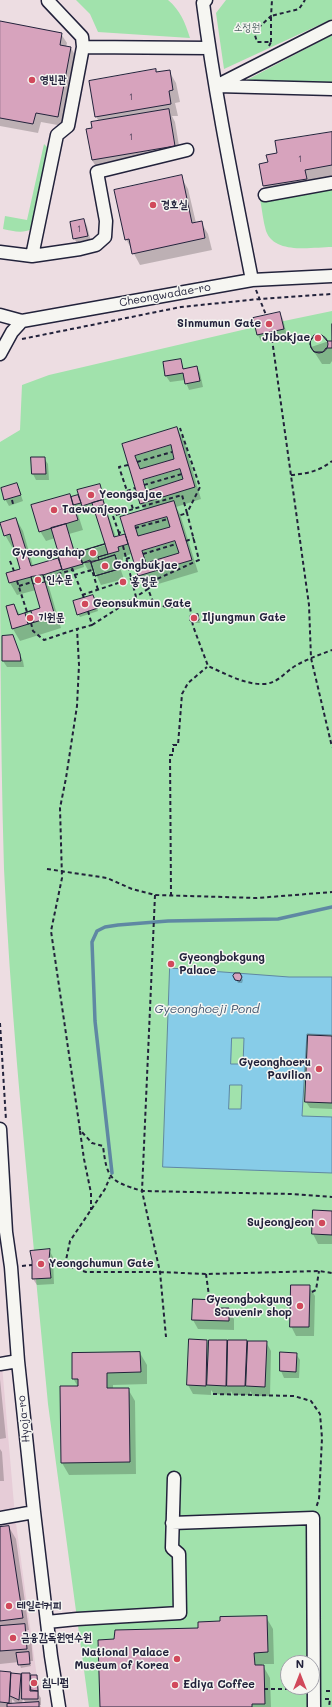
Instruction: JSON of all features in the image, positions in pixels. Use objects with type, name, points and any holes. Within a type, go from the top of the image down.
[{"type":"street","points":[[32,256],[55,131],[68,126],[83,47],[82,37],[48,0]]},
{"type":"street","points":[[203,1],[209,48],[224,135],[252,280]]},
{"type":"street","points":[[216,86],[332,27]]},
{"type":"street","points":[[83,47],[209,48]]},
{"type":"street","points":[[216,86],[332,89]]},
{"type":"street","points":[[0,252],[32,256],[80,249],[96,244],[105,237],[106,221],[97,172],[186,150]]},
{"type":"street","points":[[265,195],[332,183]]},
{"type":"street","name":"Cheongwadae-ro","points":[[0,315],[22,321],[252,280],[332,276]]},
{"type":"street","points":[[0,354],[12,332],[22,321]]},
{"type":"street","name":"Hyoja-ro","points":[[0,1129],[3,1232],[11,1267],[18,1361],[34,1512],[59,1707]]},
{"type":"street","points":[[0,1364],[18,1361]]},
{"type":"street","points":[[47,1622],[180,1613],[179,1554],[172,1548],[174,1478]]},
{"type":"street","points":[[0,1518],[34,1512]]},
{"type":"street","points":[[172,1522],[313,1518],[314,1707]]},
{"type":"path","points":[[269,59],[266,50],[271,42],[272,0]]},
{"type":"path","points":[[271,42],[257,42],[254,32],[271,16],[299,9],[305,0]]},
{"type":"path","points":[[252,280],[266,315]]},
{"type":"path","points":[[20,339],[181,307],[259,299],[332,294]]},
{"type":"path","points":[[270,332],[309,605],[311,658],[332,747]]},
{"type":"path","points":[[178,516],[187,513],[200,487],[180,428]]},
{"type":"path","points":[[183,449],[188,448]]},
{"type":"path","points":[[138,462],[172,452]]},
{"type":"path","points":[[291,475],[314,472],[332,461]]},
{"type":"path","points":[[128,465],[119,468],[133,509]]},
{"type":"path","points":[[190,471],[195,470]]},
{"type":"path","points":[[144,485],[182,474]]},
{"type":"path","points":[[127,491],[135,488]]},
{"type":"path","points":[[31,623],[33,631],[44,640],[92,625],[148,589],[157,579],[199,560],[182,495],[113,516],[119,534],[124,532]]},
{"type":"path","points":[[12,500],[13,504]]},
{"type":"path","points":[[135,528],[168,519]]},
{"type":"path","points":[[186,541],[194,538]]},
{"type":"path","points":[[143,554],[176,544]]},
{"type":"path","points":[[123,546],[136,597]]},
{"type":"path","points":[[126,559],[132,557]]},
{"type":"path","points":[[10,561],[14,571]]},
{"type":"path","points":[[44,578],[72,569],[84,598]]},
{"type":"path","points":[[74,575],[92,570],[98,590]]},
{"type":"path","points":[[82,595],[131,579]]},
{"type":"path","points":[[17,581],[27,612]]},
{"type":"path","points":[[19,586],[32,582]]},
{"type":"path","points":[[148,589],[153,602],[166,606],[190,606],[193,626],[208,666],[248,682],[264,684],[277,681],[293,668],[311,658],[332,650]]},
{"type":"path","points":[[88,611],[92,625]]},
{"type":"path","points":[[77,629],[80,665],[77,706],[60,808],[62,872],[51,931],[84,1159],[91,1193],[91,1210]]},
{"type":"path","points":[[171,896],[170,755],[173,755],[173,745],[178,745],[182,694],[188,683],[208,666]]},
{"type":"path","points":[[47,869],[107,878],[132,889],[155,895],[257,898],[332,892]]},
{"type":"path","points":[[155,895],[142,1191],[160,1272],[166,1337]]},
{"type":"path","points":[[80,1130],[92,1143],[103,1146],[106,1168],[110,1177],[129,1187],[142,1191],[292,1194],[332,1197]]},
{"type":"path","points":[[65,1265],[70,1241],[105,1189],[110,1177]]},
{"type":"path","points":[[49,1264],[65,1265],[86,1272],[160,1272],[206,1274],[319,1271],[332,1273]]},
{"type":"path","points":[[312,1292],[316,1290],[319,1271]]},
{"type":"path","points":[[206,1274],[209,1296]]},
{"type":"path","points":[[213,1394],[294,1396],[310,1401],[320,1414],[322,1438],[319,1498],[313,1518]]},
{"type":"path","points":[[264,1689],[280,1689]]},
{"type":"path","points":[[327,1691],[332,1691]]},
{"type":"shaded area","points":[[0,1365],[2,1365],[15,1516],[41,1707],[0,1707]]},
{"type":"green space","points":[[76,0],[168,0],[182,17],[190,38],[98,32],[90,14]]},
{"type":"green space","name":"소정원","points":[[226,0],[332,0],[332,19],[224,69],[216,13]]},
{"type":"green space","points":[[332,35],[332,83],[243,82]]},
{"type":"green space","points":[[44,144],[48,148],[32,229],[21,232],[3,229],[5,216],[27,220]]},
{"type":"green space","points":[[332,189],[332,247],[286,247],[277,244],[271,239],[266,231],[260,199]]},
{"type":"green space","name":"Gyeongbokgung Palace","points":[[332,311],[332,1707],[89,1707],[48,1404],[36,1279],[32,1279],[32,1261],[30,1251],[34,1251],[13,1013],[4,869],[0,602],[0,442],[20,430],[22,385],[49,375],[255,327]]},
{"type":"water","name":"Gyeonghoeji Pond","points":[[170,968],[289,977],[332,977],[332,1035],[307,1034],[302,1116],[332,1117],[332,1173],[163,1167]],"holes":[[[232,1038],[244,1038],[243,1064],[231,1064]],[[230,1085],[242,1085],[241,1109],[229,1109]]]},
{"type":"building","name":"영빈관","points":[[0,21],[62,33],[60,45],[71,47],[58,117],[36,113],[33,124],[0,118]]},
{"type":"building","points":[[156,69],[156,72],[170,70],[173,90],[169,91],[171,104],[95,117],[89,81]]},
{"type":"building","points":[[169,109],[175,146],[92,160],[86,129],[92,128],[91,122]]},
{"type":"building","points":[[332,132],[332,165],[305,170],[307,179],[263,186],[259,164],[268,162],[266,155],[277,153],[275,141]]},
{"type":"building","name":"경호실","points":[[182,175],[192,223],[202,221],[205,238],[132,254],[129,239],[125,240],[114,190]]},
{"type":"building","points":[[84,219],[88,236],[73,239],[70,222]]},
{"type":"building","name":"Sinmumun Gate","points":[[280,312],[284,329],[257,335],[253,318]]},
{"type":"building","name":"Jibokjae","points":[[314,335],[322,335],[327,341],[332,341],[332,348],[326,348],[323,352],[314,352],[310,341]]},
{"type":"building","name":"Jibokjae","points":[[319,335],[325,338],[328,344],[325,350],[319,353],[313,350],[310,344],[313,338]]},
{"type":"building","points":[[181,359],[183,369],[197,366],[200,381],[185,384],[183,373],[165,376],[163,362]]},
{"type":"building","points":[[177,427],[195,487],[140,504],[122,444]],"holes":[[[171,445],[174,459],[140,469],[135,456]],[[180,469],[183,479],[146,491],[143,480]]]},
{"type":"building","points":[[31,457],[45,457],[46,474],[32,474]]},
{"type":"building","points":[[17,483],[21,495],[4,500],[1,488]]},
{"type":"building","name":"Yeongsajae","points":[[100,484],[104,499],[82,506],[77,490]]},
{"type":"building","name":"Taewonjeon","points":[[70,494],[78,520],[39,532],[31,505]]},
{"type":"building","points":[[78,495],[81,503],[73,505],[71,497]]},
{"type":"building","points":[[103,500],[114,537],[125,534],[128,544],[118,547],[119,551],[98,557],[99,560],[115,555],[119,569],[95,576],[90,560],[82,563],[79,552],[105,544],[92,503]]},
{"type":"building","points":[[174,501],[192,560],[138,576],[120,517]],"holes":[[[167,517],[170,527],[138,536],[135,526]],[[175,541],[179,553],[146,563],[142,551]]]},
{"type":"building","points":[[104,505],[105,510],[95,513],[94,508]]},
{"type":"building","points":[[16,518],[31,566],[58,558],[62,569],[43,575],[55,616],[12,629],[6,606],[14,604],[18,615],[40,608],[31,577],[9,583],[6,573],[20,569],[10,534],[4,536],[0,523]]},
{"type":"building","points":[[66,524],[74,551],[59,555],[51,528]]},
{"type":"building","name":"Gyeongsahap","points":[[105,544],[108,554],[98,557],[99,560],[82,563],[79,552]]},
{"type":"building","points":[[78,549],[83,564],[62,570],[58,555]]},
{"type":"building","name":"Gongbukjae","points":[[115,555],[119,569],[95,576],[91,563]]},
{"type":"building","name":"인수문","points":[[43,575],[45,582],[33,584],[31,577]]},
{"type":"building","name":"Geonsukmun Gate","points":[[93,595],[98,608],[77,615],[73,601]]},
{"type":"building","name":"기원문","points":[[31,611],[34,622],[28,624],[25,613]]},
{"type":"building","name":"Iljungmun Gate","points":[[198,614],[199,620],[190,621],[190,616]]},
{"type":"building","points":[[13,635],[21,661],[2,661],[2,636]]},
{"type":"building","points":[[235,973],[240,973],[242,977],[240,981],[235,980],[233,976]]},
{"type":"building","name":"Gyeonghoeru Pavilion","points":[[308,1035],[332,1036],[332,1103],[305,1102]]},
{"type":"building","name":"Sujeongjeon","points":[[313,1210],[332,1211],[332,1235],[312,1234]]},
{"type":"building","name":"Yeongchumun Gate","points":[[50,1249],[49,1260],[51,1278],[32,1279],[32,1261],[30,1251]]},
{"type":"building","name":"Gyeongbokgung Souvenir shop","points":[[291,1285],[310,1285],[309,1327],[290,1327]]},
{"type":"building","points":[[193,1299],[217,1300],[217,1308],[229,1308],[229,1321],[192,1320]]},
{"type":"building","points":[[189,1339],[207,1340],[206,1386],[187,1385]]},
{"type":"building","points":[[209,1340],[227,1340],[226,1386],[207,1385]]},
{"type":"building","points":[[228,1340],[247,1340],[245,1386],[227,1386]]},
{"type":"building","points":[[248,1341],[267,1341],[265,1387],[246,1386]]},
{"type":"building","points":[[140,1352],[141,1372],[107,1373],[107,1388],[129,1388],[130,1462],[61,1463],[60,1386],[78,1386],[78,1379],[72,1379],[72,1353]]},
{"type":"building","points":[[280,1352],[297,1353],[296,1372],[280,1371]]},
{"type":"building","points":[[9,1526],[23,1618],[0,1621],[0,1527]]},
{"type":"building","name":"National Palace Museum of Korea","points":[[267,1616],[268,1652],[254,1653],[255,1665],[264,1665],[265,1704],[252,1704],[252,1707],[100,1707],[98,1640],[114,1639],[115,1630],[198,1628],[198,1622],[220,1621],[220,1617]]},
{"type":"building","name":"금융감독원연수원","points":[[25,1624],[27,1649],[0,1651],[0,1626]]},
{"type":"building","points":[[29,1652],[30,1664],[18,1665],[16,1653]]},
{"type":"building","points":[[0,1671],[11,1672],[9,1703],[0,1702]]},
{"type":"building","points":[[11,1673],[21,1674],[19,1700],[10,1696]]},
{"type":"building","points":[[22,1673],[30,1673],[30,1691],[38,1691],[38,1699],[22,1699]]},
{"type":"building","points":[[31,1675],[37,1675],[38,1691],[31,1690]]},
{"type":"building","points":[[39,1702],[39,1707],[7,1707],[7,1704]]},
{"type":"waterway","points":[[112,1173],[95,1021],[92,942],[97,931],[105,927],[118,925],[168,921],[278,919],[332,907]]},
{"type":"place","name":"영빈관","points":[[32,80]]},
{"type":"place","name":"경호실","points":[[153,205]]},
{"type":"place","name":"Sinmumun Gate","points":[[269,324]]},
{"type":"place","name":"Jibokjae","points":[[318,338]]},
{"type":"place","name":"Yeongsajae","points":[[91,495]]},
{"type":"place","name":"Taewonjeon","points":[[54,510]]},
{"type":"place","name":"Gyeongsahap","points":[[93,553]]},
{"type":"place","name":"Gongbukjae","points":[[105,566]]},
{"type":"place","name":"인수문","points":[[38,580]]},
{"type":"place","name":"홍경문","points":[[123,582]]},
{"type":"place","name":"Geonsukmun Gate","points":[[85,604]]},
{"type":"place","name":"기원문","points":[[30,618]]},
{"type":"place","name":"Iljungmun Gate","points":[[194,618]]},
{"type":"place","name":"Gyeongbokgung Palace","points":[[171,964]]},
{"type":"place","name":"Gyeonghoeru Pavilion","points":[[319,1069]]},
{"type":"place","name":"Sujeongjeon","points":[[322,1223]]},
{"type":"place","name":"Yeongchumun Gate","points":[[41,1264]]},
{"type":"place","name":"Gyeongbokgung Souvenir shop","points":[[300,1306]]},
{"type":"place","name":"테일러커피","points":[[9,1606]]},
{"type":"place","name":"금융감독원연수원","points":[[13,1638]]},
{"type":"place","name":"National Palace Museum of Korea","points":[[177,1659]]},
{"type":"place","name":"침니펍","points":[[34,1683]]},
{"type":"place","name":"Ediya Coffee","points":[[175,1685]]}]
